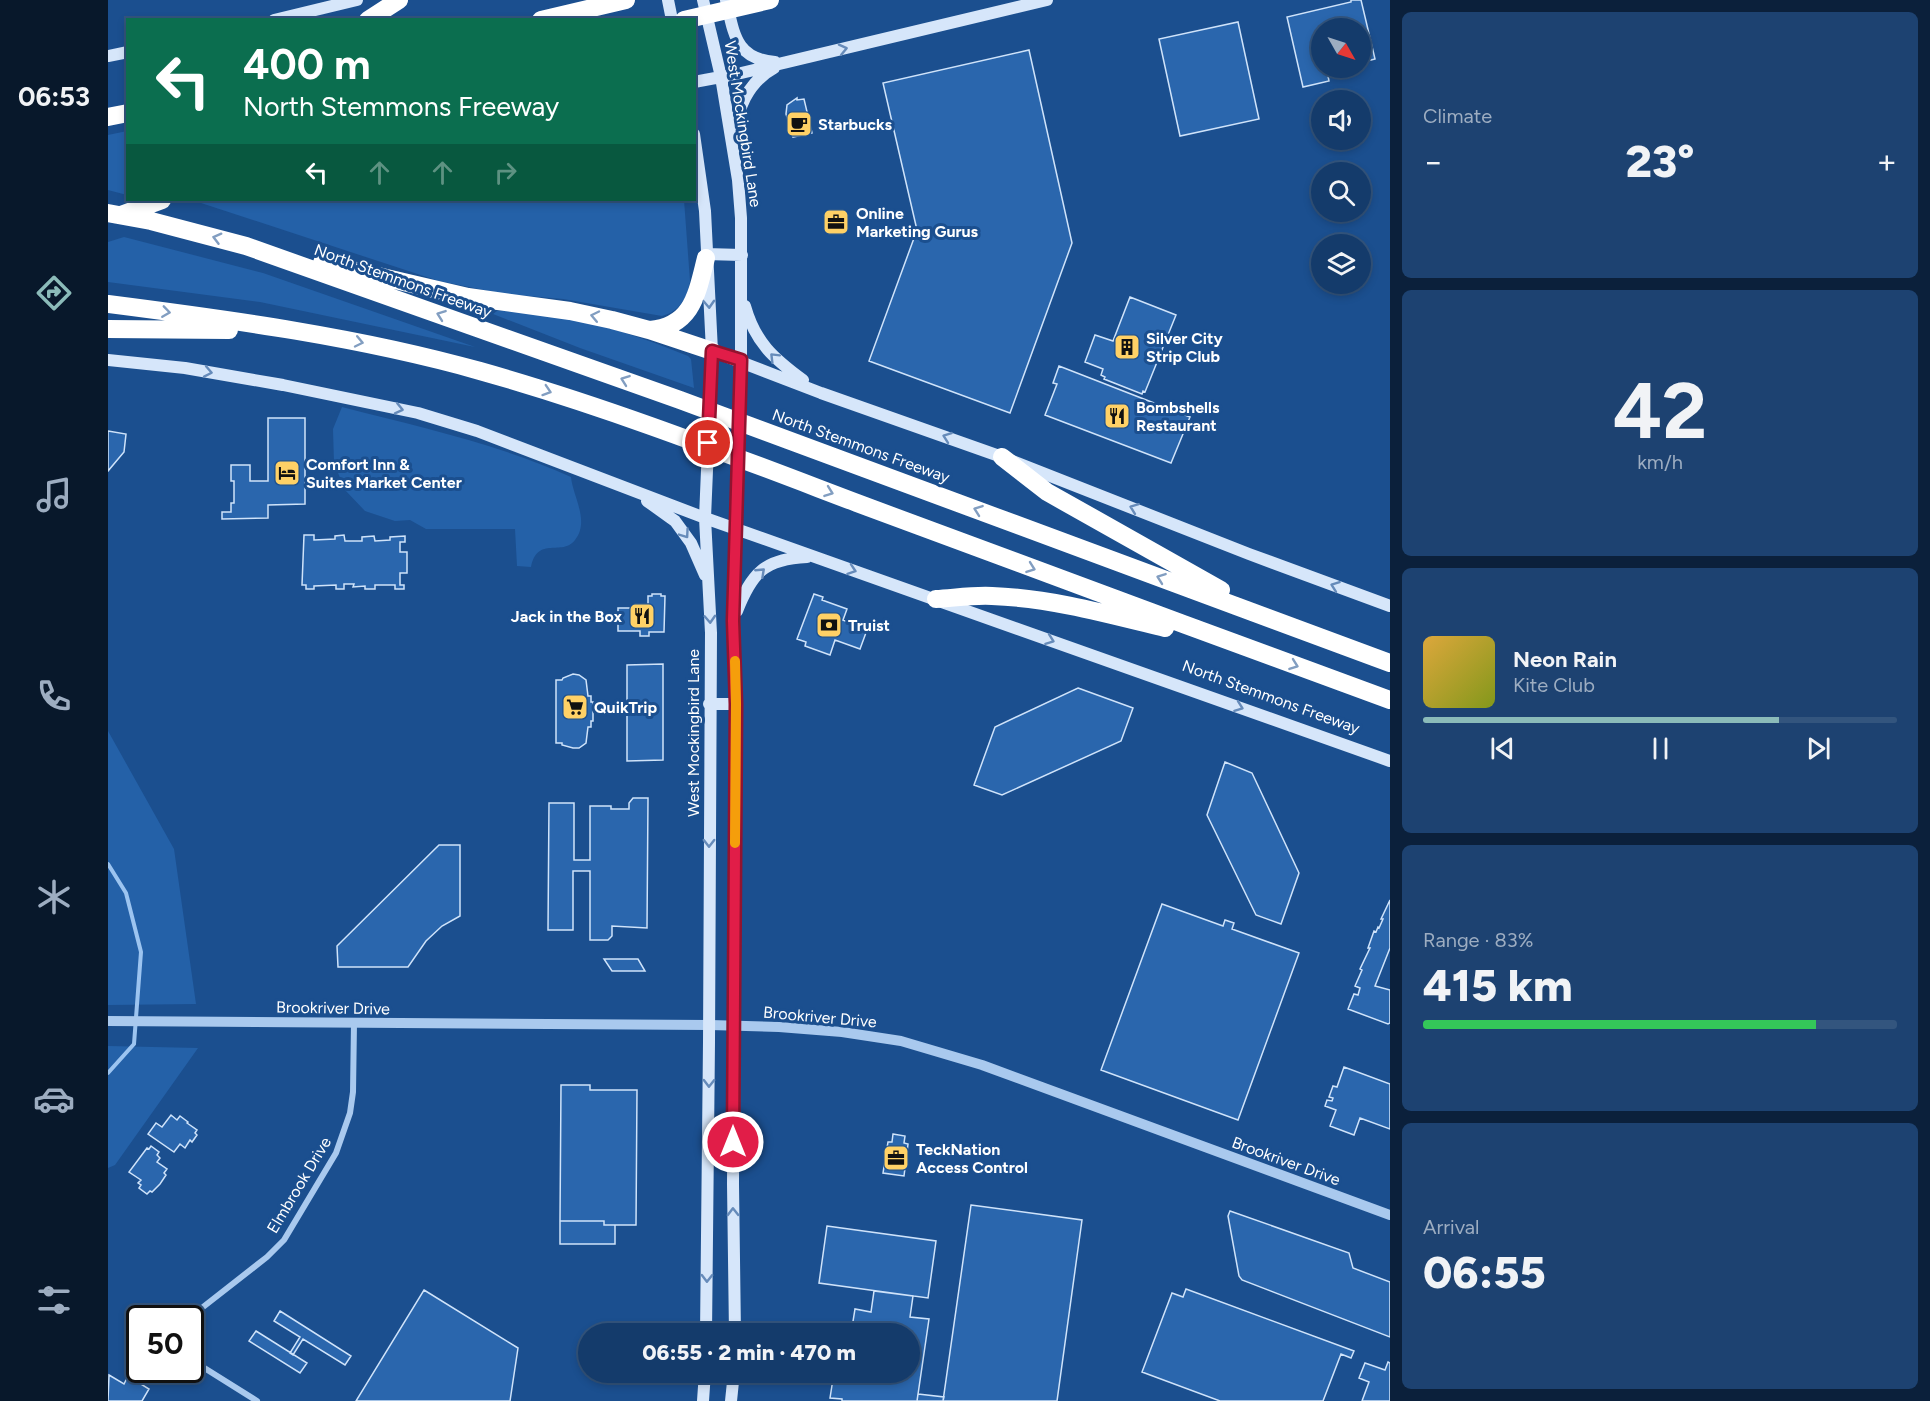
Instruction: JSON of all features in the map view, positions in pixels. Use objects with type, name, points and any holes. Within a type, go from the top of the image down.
[{"type":"highway","points":[[371,18],[399,0]]},
{"type":"highway","points":[[550,18],[626,0]]},
{"type":"highway","points":[[690,18],[734,3],[770,0]]},
{"type":"highway","points":[[108,117],[126,113]]},
{"type":"highway","points":[[108,219],[159,201]]},
{"type":"highway","name":"North Stemmons Freeway","points":[[108,213],[187,230],[246,246],[680,400],[1390,663]]},
{"type":"highway","points":[[246,246],[458,295],[570,311],[649,330],[712,351]]},
{"type":"highway","points":[[649,330],[664,328],[678,320],[690,308],[697,296],[706,256]]},
{"type":"highway","points":[[108,304],[308,332],[410,353],[545,390],[774,472],[1390,700]]},
{"type":"highway","points":[[108,329],[308,332]]},
{"type":"highway","points":[[1002,457],[1047,492],[1132,542],[1275,620]]},
{"type":"highway","points":[[936,599],[991,596],[1036,601],[1081,608],[1239,645]]},
{"type":"main road","points":[[282,18],[357,0]]},
{"type":"main road","points":[[668,0],[672,18]]},
{"type":"main road","name":"West Mockingbird Lane","points":[[703,0],[721,77],[734,157],[740,197],[742,255],[733,621],[736,704],[733,1184],[735,1323]]},
{"type":"main road","points":[[696,82],[786,63],[1047,0]]},
{"type":"main road","points":[[734,3],[736,38],[746,53],[764,61],[786,63]]},
{"type":"main road","points":[[108,56],[126,52]]},
{"type":"main road","points":[[734,157],[735,132],[740,108],[747,92],[763,75],[786,63]]},
{"type":"main road","name":"West Mockingbird Lane","points":[[696,147],[703,192],[712,351],[705,518],[711,633],[706,1323]]},
{"type":"main road","points":[[706,256],[742,255]]},
{"type":"main road","points":[[741,290],[748,316],[760,342],[777,361],[821,393]]},
{"type":"main road","points":[[712,351],[741,360],[821,393],[1002,457],[1249,554],[1390,606]]},
{"type":"main road","name":"North Stemmons Freeway","points":[[108,360],[185,368],[283,385],[418,413],[486,434],[737,530],[1390,761]]},
{"type":"main road","points":[[623,486],[675,521],[691,543],[708,580]]},
{"type":"main road","points":[[733,621],[747,587],[764,568],[784,558],[814,557]]},
{"type":"main road","points":[[709,704],[736,704]]},
{"type":"main road","points":[[703,1401],[704,1383]]},
{"type":"main road","points":[[731,1401],[733,1383]]},
{"type":"street","name":"Brookriver Drive","points":[[108,1022],[710,1025],[842,1032],[901,1041],[982,1065],[1390,1215]]},
{"type":"street","name":"Elmbrook Drive","points":[[204,1306],[267,1257],[284,1240],[336,1153],[350,1113],[353,1092],[354,1023]]},
{"type":"street","points":[[204,1368],[257,1401]]},
{"type":"shaded area","points":[[126,131],[126,195],[108,190],[108,135]]},
{"type":"shaded area","points":[[206,201],[684,201],[690,281],[682,303],[673,311],[662,316],[563,299],[504,294],[439,281],[201,203]]},
{"type":"shaded area","points":[[124,237],[263,273],[475,347],[260,302],[108,282],[108,242]]},
{"type":"shaded area","points":[[497,311],[546,315],[595,324],[665,347],[691,359],[694,388],[580,348],[493,314]]},
{"type":"shaded area","points":[[342,407],[487,446],[571,477],[581,517],[579,533],[570,545],[539,552],[534,557],[531,567],[517,566],[515,529],[426,529],[410,520],[395,521],[365,511],[345,490],[334,463],[333,429]]},
{"type":"shaded area","points":[[108,731],[174,849],[196,1004],[108,1005]]},
{"type":"shaded area","points":[[108,1046],[198,1048],[115,1165],[108,1168]]},
{"type":"building","points":[[1351,0],[1361,0],[1365,18],[1311,18],[1311,78],[1328,78],[1329,81],[1303,87],[1287,17],[1351,2]]},
{"type":"building","points":[[1238,22],[1259,119],[1180,136],[1159,39]]},
{"type":"building","points":[[1371,42],[1375,59],[1371,60]]},
{"type":"building","points":[[1029,50],[1072,243],[1010,413],[869,361],[917,230],[883,83]]},
{"type":"building","name":"Starbucks","points":[[797,98],[797,100],[804,99],[812,133],[793,137],[786,114],[787,105]]},
{"type":"building","name":"Silver City Strip Club","points":[[1130,297],[1176,315],[1145,392],[1143,391],[1142,394],[1104,379],[1105,377],[1101,375],[1103,369],[1085,362],[1095,335],[1113,341]]},
{"type":"building","name":"Bombshells Restaurant","points":[[1059,366],[1190,417],[1171,463],[1045,415],[1057,384],[1053,383]]},
{"type":"building","name":"Comfort Inn & Suites Market Center","points":[[268,418],[305,418],[305,504],[268,505],[268,518],[222,519],[222,512],[231,512],[231,503],[234,503],[231,465],[250,465],[250,481],[268,481]]},
{"type":"building","points":[[108,431],[126,434],[124,452],[108,471]]},
{"type":"building","points":[[304,535],[314,535],[314,540],[335,539],[335,536],[344,535],[345,541],[362,541],[362,537],[374,536],[375,541],[390,540],[390,537],[405,536],[405,542],[400,542],[400,552],[407,552],[407,573],[400,573],[400,585],[404,585],[404,589],[395,589],[395,585],[375,585],[375,589],[365,589],[365,586],[353,587],[354,584],[344,584],[344,589],[336,589],[336,585],[314,586],[314,589],[306,589],[306,585],[302,585]]},
{"type":"building","name":"Jack in the Box","points":[[652,594],[665,596],[664,632],[649,632],[649,636],[640,636],[640,631],[618,631],[618,608],[648,608],[648,596]]},
{"type":"building","name":"Truist","points":[[814,594],[823,597],[822,600],[847,609],[843,620],[867,630],[860,649],[835,640],[830,655],[805,646],[806,642],[797,639]]},
{"type":"building","name":"QuikTrip","points":[[663,664],[663,760],[627,761],[627,665]]},
{"type":"building","name":"QuikTrip","points":[[573,674],[586,680],[588,696],[591,696],[591,702],[593,702],[593,721],[591,721],[591,727],[588,727],[586,743],[579,748],[556,743],[556,680],[562,680]]},
{"type":"building","points":[[1078,688],[1133,708],[1121,741],[1002,795],[974,785],[995,727]]},
{"type":"building","points":[[1225,762],[1252,773],[1299,873],[1281,924],[1256,915],[1207,815]]},
{"type":"building","points":[[633,798],[648,798],[647,928],[612,926],[612,936],[608,940],[590,940],[590,871],[573,871],[573,930],[548,930],[549,803],[574,803],[574,860],[590,860],[590,806],[629,809],[629,803]]},
{"type":"building","points":[[439,845],[460,845],[460,916],[442,926],[426,941],[408,967],[338,967],[337,946]]},
{"type":"building","points":[[1390,900],[1390,948],[1375,986],[1390,990],[1390,1023],[1388,1024],[1348,1009],[1354,994],[1358,995],[1360,988],[1355,986],[1362,970],[1360,969],[1370,948],[1368,948],[1374,931],[1376,932],[1379,928]]},
{"type":"building","points":[[1162,904],[1223,926],[1225,920],[1234,923],[1232,929],[1299,953],[1238,1120],[1101,1070]]},
{"type":"building","points":[[604,959],[638,959],[645,971],[612,971]]},
{"type":"building","points":[[1344,1067],[1390,1084],[1390,1129],[1360,1118],[1354,1135],[1330,1126],[1336,1110],[1325,1106],[1327,1100],[1332,1101],[1333,1098],[1329,1097],[1333,1086],[1337,1087]]},
{"type":"building","points":[[561,1085],[590,1085],[590,1090],[637,1090],[636,1225],[604,1225],[604,1221],[560,1221]]},
{"type":"building","points":[[171,1115],[177,1120],[180,1116],[197,1130],[195,1133],[197,1135],[192,1142],[190,1140],[185,1148],[180,1144],[174,1152],[148,1134],[156,1123],[162,1127]]},
{"type":"building","points":[[893,1134],[905,1136],[904,1143],[908,1144],[904,1176],[883,1173],[888,1142],[892,1142]]},
{"type":"building","points":[[151,1146],[159,1152],[157,1155],[160,1158],[157,1162],[167,1169],[160,1184],[147,1194],[139,1188],[141,1185],[138,1183],[141,1180],[129,1172]]},
{"type":"building","points":[[971,1205],[1082,1220],[1057,1401],[943,1401]]},
{"type":"building","points":[[1230,1211],[1349,1253],[1353,1268],[1390,1282],[1390,1337],[1242,1280],[1239,1276],[1228,1216]]},
{"type":"building","points":[[560,1221],[604,1221],[604,1225],[615,1225],[615,1244],[560,1244]]},
{"type":"building","points":[[827,1226],[936,1241],[928,1298],[819,1283]]},
{"type":"building","points":[[1186,1289],[1354,1351],[1351,1358],[1341,1354],[1323,1401],[1220,1401],[1142,1372],[1172,1293],[1183,1297]]},
{"type":"building","points":[[424,1290],[518,1348],[510,1401],[356,1401]]},
{"type":"building","points":[[874,1291],[913,1296],[910,1317],[929,1319],[920,1380],[920,1323],[853,1323],[855,1309],[871,1312]]},
{"type":"building","points":[[280,1311],[351,1356],[345,1365],[303,1339],[293,1355],[290,1353],[300,1337],[274,1321]]},
{"type":"building","points":[[256,1331],[307,1363],[300,1373],[249,1341]]},
{"type":"building","points":[[1388,1362],[1390,1363],[1390,1401],[1362,1401],[1369,1382],[1359,1378],[1365,1363],[1385,1370]]},
{"type":"building","points":[[109,1375],[124,1384],[126,1380],[126,1383],[139,1383],[149,1389],[142,1401],[108,1401]]},
{"type":"building","points":[[832,1383],[920,1383],[917,1401],[842,1401],[842,1399],[830,1398]]},
{"type":"building","points":[[918,1394],[944,1397],[943,1401],[917,1401]]},
{"type":"waterway","points":[[108,864],[126,893],[141,952],[134,1044],[108,1073]]},
{"type":"slow traffic","points":[[735,661],[735,843]]},
{"type":"place","name":"Starbucks","points":[[799,124]]},
{"type":"place","name":"Online Marketing Gurus","points":[[836,222]]},
{"type":"place","name":"Silver City Strip Club","points":[[1127,347]]},
{"type":"place","name":"Bombshells Restaurant","points":[[1117,416]]},
{"type":"place","name":"Comfort Inn & Suites Market Center","points":[[287,473]]},
{"type":"place","name":"Jack in the Box","points":[[642,616]]},
{"type":"place","name":"Truist","points":[[829,625]]},
{"type":"place","name":"QuikTrip","points":[[575,707]]},
{"type":"place","name":"TeckNation Access Control","points":[[896,1158]]},
{"type":"route","points":[[708,443],[712,351],[741,360],[733,621],[736,704],[733,1142]]}]
